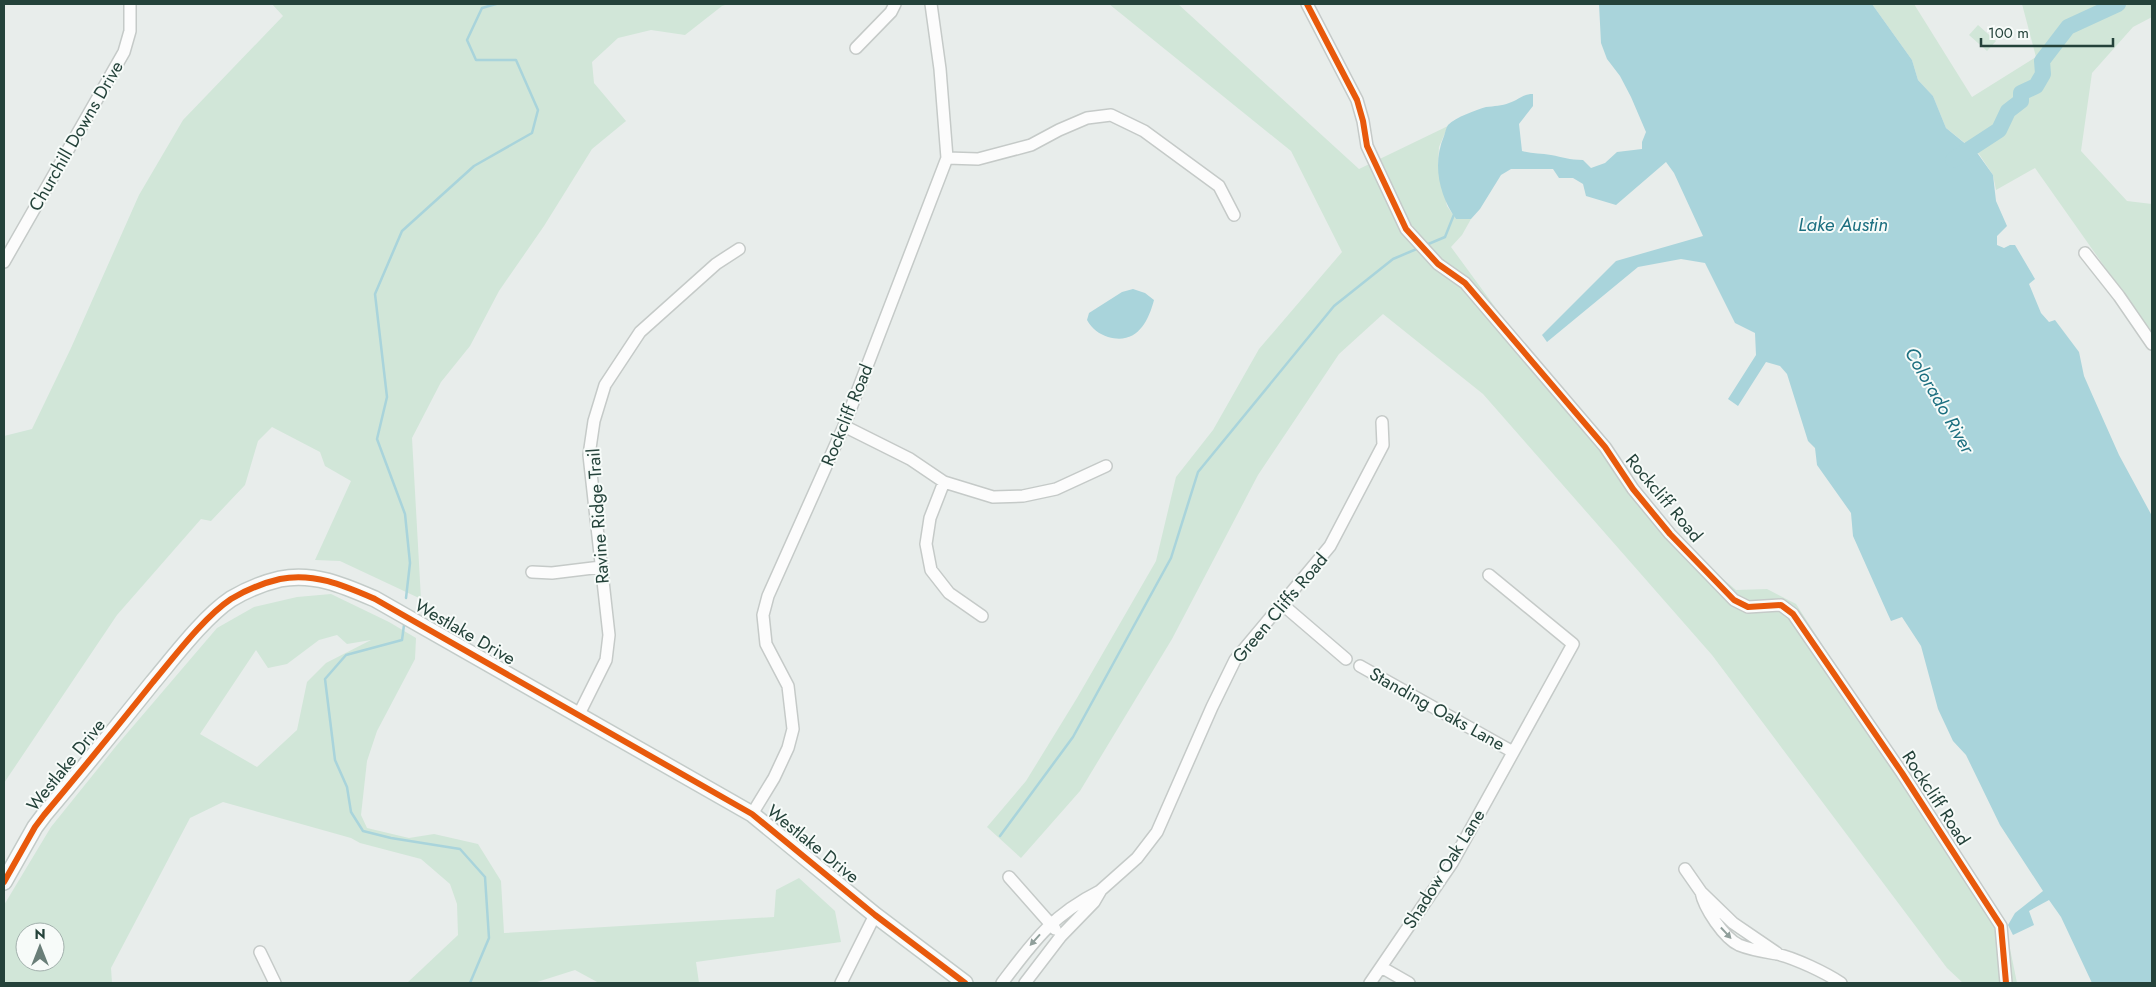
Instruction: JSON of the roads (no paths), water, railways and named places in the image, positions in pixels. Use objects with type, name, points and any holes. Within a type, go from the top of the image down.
[{"type":"street","name":"Churchill Downs Drive","points":[[4,262],[124,52],[130,31],[130,4]]},
{"type":"street","points":[[856,48],[891,12],[895,4]]},
{"type":"street","name":"Rockcliff Road","points":[[752,814],[774,778],[788,748],[793,729],[788,686],[766,644],[763,614],[768,596],[844,426],[947,158],[940,69],[932,4]]},
{"type":"street","name":"Rockcliff Road","points":[[1307,4],[1357,100],[1363,120],[1367,146],[1406,229],[1438,264],[1465,283],[1605,447],[1633,489],[1670,534],[1734,600],[1748,607],[1781,605],[1794,614],[1902,773],[2001,926],[2006,983]]},
{"type":"street","points":[[947,158],[978,159],[1032,145],[1059,130],[1087,118],[1111,115],[1144,131],[1219,186],[1234,216]]},
{"type":"street","name":"Ravine Ridge Trail","points":[[578,714],[606,660],[608,635],[589,455],[594,421],[605,385],[640,332],[716,264],[739,249]]},
{"type":"street","points":[[2085,253],[2119,296],[2152,344]]},
{"type":"street","name":"Green Cliffs Road","points":[[1025,983],[1061,936],[1094,902],[1102,890],[1137,858],[1157,832],[1212,707],[1235,660],[1283,605],[1330,546],[1383,445],[1382,422]]},
{"type":"street","points":[[844,426],[910,459],[944,482],[993,497],[1023,496],[1056,489],[1106,466]]},
{"type":"street","points":[[944,482],[930,518],[926,544],[932,570],[949,593],[982,616]]},
{"type":"street","points":[[532,572],[552,573],[601,567]]},
{"type":"street","name":"Shadow Oak Lane","points":[[1370,983],[1452,863],[1573,644],[1489,575]]},
{"type":"street","name":"Westlake Drive","points":[[4,882],[35,827],[168,665],[207,621],[230,600],[251,588],[293,578],[322,579],[339,583],[375,599],[752,814],[875,915],[965,983]]},
{"type":"street","points":[[1283,605],[1346,659]]},
{"type":"street","name":"Standing Oaks Lane","points":[[1360,666],[1513,752]]},
{"type":"street","points":[[1685,869],[1701,892],[1733,923],[1778,954],[1827,974],[1841,983]]},
{"type":"street","points":[[1009,877],[1061,936]]},
{"type":"street","name":"Green Cliffs Road","points":[[1002,983],[1034,941],[1057,917],[1080,901],[1102,890]]},
{"type":"street","points":[[841,983],[875,915]]},
{"type":"street","points":[[260,952],[275,983]]},
{"type":"street","points":[[1381,967],[1409,983]]},
{"type":"water","name":"Lake Austin","points":[[1599,4],[1872,4],[1912,60],[1918,80],[1933,96],[1946,128],[1978,154],[1993,175],[1996,201],[2007,226],[1997,236],[1997,245],[2004,248],[2015,245],[2035,279],[2029,284],[2041,313],[2049,322],[2055,320],[2079,352],[2084,376],[2119,455],[2152,516],[2152,983],[2092,983],[2061,917],[2049,900],[2029,911],[2034,925],[2013,935],[2008,925],[2015,913],[2043,891],[2000,825],[1966,755],[1953,741],[1938,709],[1921,646],[1902,617],[1891,621],[1853,536],[1851,513],[1817,465],[1815,448],[1808,441],[1787,374],[1780,366],[1766,362],[1738,406],[1728,399],[1756,355],[1755,333],[1735,323],[1705,263],[1681,259],[1638,267],[1547,342],[1542,335],[1616,261],[1703,236],[1674,173],[1666,162],[1616,205],[1586,196],[1583,184],[1573,178],[1559,178],[1553,169],[1511,169],[1501,175],[1480,209],[1471,219],[1456,219],[1450,210],[1439,179],[1438,157],[1440,147],[1448,125],[1482,108],[1506,104],[1533,94],[1533,106],[1519,124],[1522,151],[1583,160],[1591,168],[1605,163],[1617,152],[1642,149],[1642,142],[1646,132],[1631,97],[1620,76],[1607,59],[1601,43]]},
{"type":"water","points":[[1133,289],[1145,293],[1154,300],[1148,317],[1139,330],[1126,338],[1118,339],[1105,336],[1093,329],[1087,320],[1089,313],[1122,292]]},
{"type":"waterway","points":[[406,598],[410,563],[405,514],[377,439],[387,397],[375,294],[402,231],[474,166],[532,133],[538,110],[516,60],[476,60],[467,40],[482,8],[496,4]]},
{"type":"waterway","points":[[1953,160],[1999,130],[2008,111],[2021,101],[2021,93],[2036,86],[2043,74],[2042,61],[2068,27],[2118,4]]},
{"type":"waterway","points":[[1426,245],[1445,237],[1455,212]]},
{"type":"waterway","points":[[1000,836],[1073,737],[1171,558],[1198,472],[1334,306],[1393,259],[1419,248]]},
{"type":"waterway","points":[[404,625],[402,640],[346,655],[325,679],[335,760],[347,787],[351,812],[363,831],[391,838],[460,849],[485,877],[489,938],[470,983]]},
{"type":"water label","name":"Colorado River","points":[[1940,400]]}]
